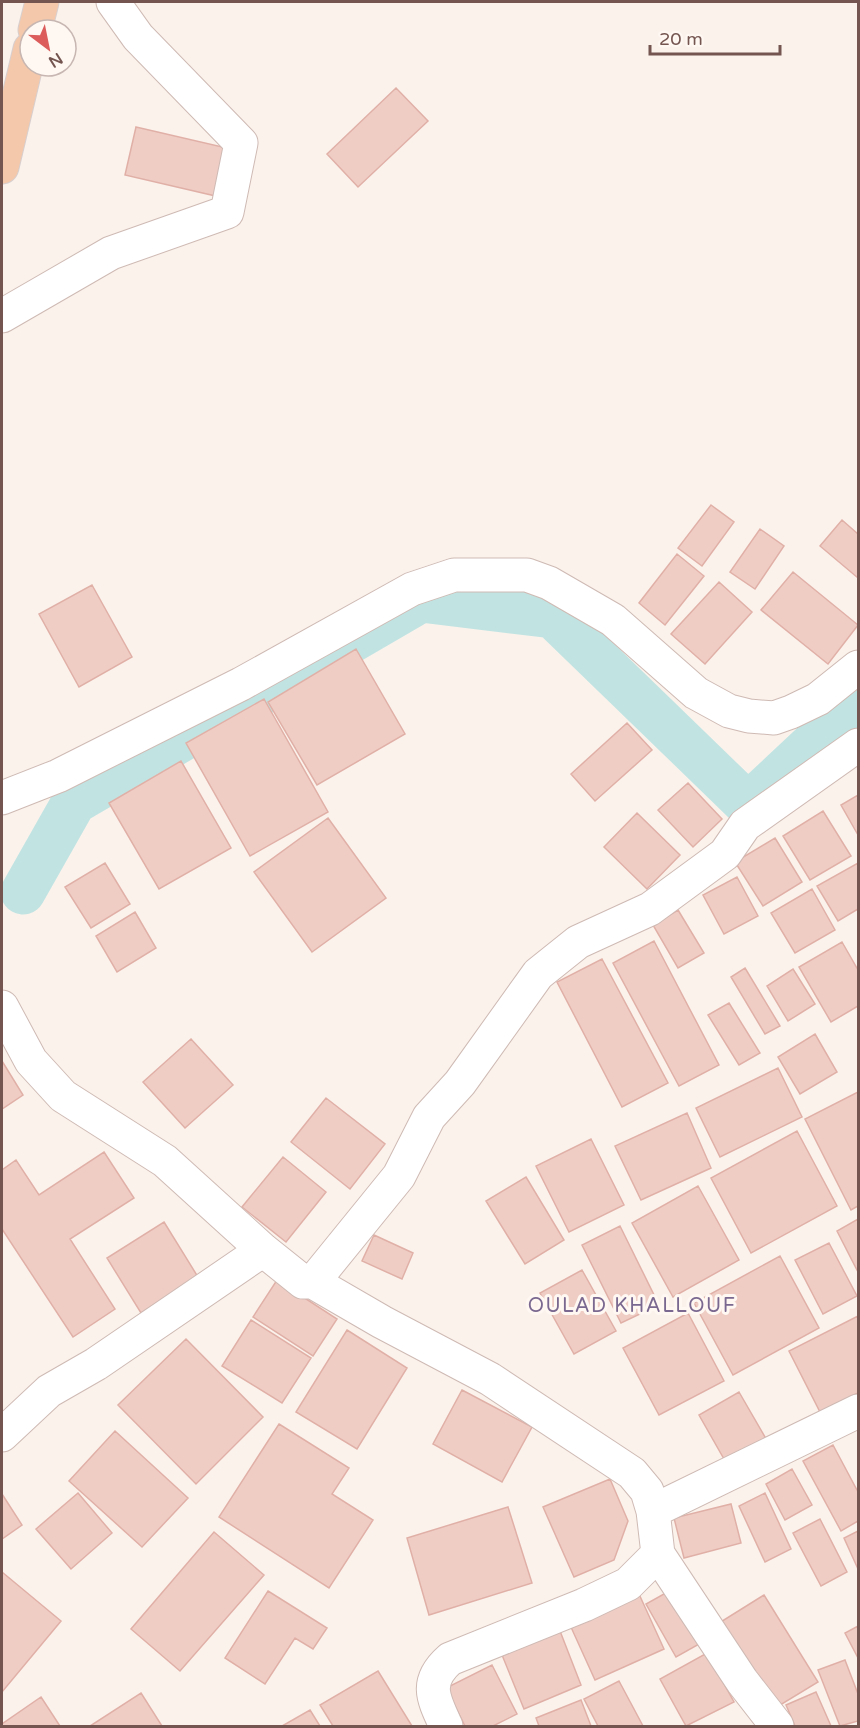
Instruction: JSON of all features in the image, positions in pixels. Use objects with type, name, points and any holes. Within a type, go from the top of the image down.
[{"type":"main road","points":[[38,18],[42,2]]},
{"type":"main road","points":[[2,167],[23,78]]},
{"type":"street","points":[[2,316],[111,253],[226,212],[241,143],[138,37],[113,2]]},
{"type":"street","points":[[2,798],[58,776],[241,684],[412,589],[454,575],[527,575],[549,583],[613,620],[696,693],[729,711],[748,716],[774,718],[791,712],[818,699],[858,667]]},
{"type":"street","points":[[313,1282],[399,1176],[429,1117],[460,1083],[538,974],[578,942],[650,909],[725,854],[745,825],[858,745]]},
{"type":"street","points":[[2,1007],[31,1060],[63,1096],[165,1161],[303,1282],[313,1282],[382,1322],[490,1379],[607,1454],[632,1473],[647,1491],[653,1511],[658,1554],[742,1681],[777,1726]]},
{"type":"street","points":[[2,1436],[49,1391],[96,1364],[264,1250]]},
{"type":"street","points":[[653,1511],[858,1411]]},
{"type":"street","points":[[446,1726],[432,1685],[437,1670],[450,1659],[584,1605],[628,1584],[658,1554]]},
{"type":"building","points":[[396,88],[428,121],[358,187],[327,154]]},
{"type":"building","points":[[136,127],[231,149],[220,197],[125,175]]},
{"type":"building","points":[[711,505],[734,522],[702,566],[678,548]]},
{"type":"building","points":[[842,520],[858,534],[858,578],[820,546]]},
{"type":"building","points":[[760,529],[784,546],[755,589],[730,572]]},
{"type":"building","points":[[677,554],[704,576],[665,625],[639,603]]},
{"type":"building","points":[[793,572],[858,625],[828,664],[761,610]]},
{"type":"building","points":[[719,582],[752,612],[705,664],[671,634]]},
{"type":"building","points":[[92,585],[132,657],[79,687],[39,614]]},
{"type":"building","points":[[356,649],[405,734],[317,785],[268,702]]},
{"type":"building","points":[[264,699],[328,812],[250,856],[186,743]]},
{"type":"building","points":[[627,723],[652,750],[595,801],[571,774]]},
{"type":"building","points":[[181,761],[231,848],[159,889],[109,803]]},
{"type":"building","points":[[688,783],[722,819],[693,847],[658,810]]},
{"type":"building","points":[[858,795],[858,835],[841,805]]},
{"type":"building","points":[[823,811],[851,856],[810,880],[783,836]]},
{"type":"building","points":[[637,813],[680,855],[647,889],[604,847]]},
{"type":"building","points":[[328,818],[386,898],[312,952],[254,872]]},
{"type":"building","points":[[775,838],[802,882],[763,906],[735,862]]},
{"type":"building","points":[[105,863],[130,904],[91,928],[65,887]]},
{"type":"building","points":[[858,863],[858,909],[838,921],[817,886]]},
{"type":"building","points":[[737,877],[758,916],[724,934],[703,895]]},
{"type":"building","points":[[812,889],[835,930],[795,953],[771,913]]},
{"type":"building","points":[[678,910],[704,953],[678,968],[653,925]]},
{"type":"building","points":[[135,912],[156,948],[117,972],[96,936]]},
{"type":"building","points":[[654,941],[719,1065],[679,1086],[613,963]]},
{"type":"building","points":[[842,942],[858,970],[858,1006],[831,1022],[799,967]]},
{"type":"building","points":[[602,959],[668,1083],[622,1107],[557,982]]},
{"type":"building","points":[[745,968],[780,1026],[765,1034],[731,977]]},
{"type":"building","points":[[793,969],[815,1004],[788,1021],[767,986]]},
{"type":"building","points":[[729,1003],[760,1053],[739,1065],[708,1015]]},
{"type":"building","points":[[815,1034],[837,1072],[800,1094],[778,1057]]},
{"type":"building","points":[[191,1039],[233,1085],[185,1128],[143,1082]]},
{"type":"building","points":[[2,1061],[23,1095],[2,1109]]},
{"type":"building","points":[[778,1068],[802,1117],[720,1157],[696,1108]]},
{"type":"building","points":[[858,1092],[858,1206],[851,1210],[805,1119]]},
{"type":"building","points":[[326,1098],[385,1144],[350,1189],[291,1142]]},
{"type":"building","points":[[687,1113],[711,1168],[641,1200],[615,1146]]},
{"type":"building","points":[[797,1131],[837,1206],[751,1253],[711,1178]]},
{"type":"building","points":[[591,1139],[624,1205],[569,1232],[536,1166]]},
{"type":"building","points":[[104,1152],[134,1198],[70,1239],[115,1309],[73,1337],[2,1229],[2,1170],[16,1160],[39,1195]]},
{"type":"building","points":[[283,1157],[326,1192],[286,1242],[242,1207]]},
{"type":"building","points":[[526,1177],[564,1240],[525,1264],[486,1201]]},
{"type":"building","points":[[698,1186],[739,1260],[673,1297],[632,1223]]},
{"type":"building","points":[[858,1219],[858,1272],[837,1231]]},
{"type":"building","points":[[164,1222],[198,1277],[141,1313],[107,1258]]},
{"type":"building","points":[[620,1226],[659,1305],[621,1323],[582,1245]]},
{"type":"building","points":[[374,1235],[413,1253],[402,1279],[362,1261]]},
{"type":"building","points":[[829,1243],[857,1296],[823,1314],[795,1260]]},
{"type":"building","points":[[780,1256],[819,1328],[733,1375],[694,1303]]},
{"type":"building","points":[[582,1270],[616,1331],[574,1354],[540,1293]]},
{"type":"building","points":[[277,1280],[337,1319],[313,1356],[253,1317]]},
{"type":"building","points":[[688,1313],[724,1381],[659,1415],[623,1348]]},
{"type":"building","points":[[858,1316],[858,1393],[820,1412],[789,1351]]},
{"type":"building","points":[[251,1320],[311,1358],[282,1403],[222,1366]]},
{"type":"building","points":[[347,1330],[407,1368],[357,1449],[296,1412]]},
{"type":"building","points":[[186,1339],[263,1417],[196,1484],[118,1405]]},
{"type":"building","points":[[462,1390],[532,1427],[502,1482],[433,1444]]},
{"type":"building","points":[[739,1392],[769,1444],[728,1466],[699,1415]]},
{"type":"building","points":[[279,1424],[349,1468],[332,1494],[373,1520],[329,1588],[219,1517]]},
{"type":"building","points":[[115,1431],[188,1498],[142,1547],[69,1481]]},
{"type":"building","points":[[833,1445],[858,1492],[858,1521],[841,1531],[803,1461]]},
{"type":"building","points":[[792,1469],[812,1505],[785,1520],[766,1484]]},
{"type":"building","points":[[610,1479],[628,1521],[614,1560],[574,1577],[543,1507]]},
{"type":"building","points":[[78,1493],[112,1533],[71,1569],[36,1529]]},
{"type":"building","points":[[765,1493],[791,1549],[765,1562],[739,1506]]},
{"type":"building","points":[[2,1494],[22,1525],[2,1539]]},
{"type":"building","points":[[731,1504],[741,1543],[684,1558],[674,1518]]},
{"type":"building","points":[[508,1507],[532,1583],[429,1615],[407,1538]]},
{"type":"building","points":[[820,1519],[847,1572],[821,1586],[793,1533]]},
{"type":"building","points":[[858,1531],[858,1569],[844,1538]]},
{"type":"building","points":[[214,1532],[264,1575],[180,1671],[131,1629]]},
{"type":"building","points":[[2,1572],[61,1621],[2,1692]]},
{"type":"building","points":[[671,1590],[701,1643],[676,1657],[646,1604]]},
{"type":"building","points":[[268,1591],[327,1628],[313,1649],[295,1638],[265,1684],[225,1658]]},
{"type":"building","points":[[639,1594],[664,1649],[595,1680],[570,1625]]},
{"type":"building","points":[[764,1595],[818,1682],[772,1710],[719,1623]]},
{"type":"building","points":[[858,1626],[858,1658],[845,1633]]},
{"type":"building","points":[[560,1631],[581,1685],[524,1709],[502,1655]]},
{"type":"building","points":[[707,1653],[734,1702],[686,1726],[660,1679]]},
{"type":"building","points":[[845,1660],[858,1694],[858,1721],[840,1726],[818,1670]]},
{"type":"building","points":[[492,1665],[517,1714],[493,1726],[465,1726],[446,1688]]},
{"type":"building","points":[[378,1671],[412,1726],[333,1726],[320,1705]]},
{"type":"building","points":[[619,1681],[643,1726],[598,1726],[584,1699]]},
{"type":"building","points":[[816,1692],[831,1726],[795,1726],[786,1705]]},
{"type":"building","points":[[141,1693],[162,1726],[90,1726]]},
{"type":"building","points":[[41,1697],[60,1726],[2,1726],[2,1724]]},
{"type":"building","points":[[581,1700],[591,1726],[539,1726],[536,1718]]},
{"type":"building","points":[[310,1710],[320,1726],[282,1726]]},
{"type":"waterway","points":[[23,892],[74,802],[421,600],[553,616],[748,805],[858,702]]},
{"type":"district","name":"OULAD KHALLOUF","points":[[632,1305]]}]
